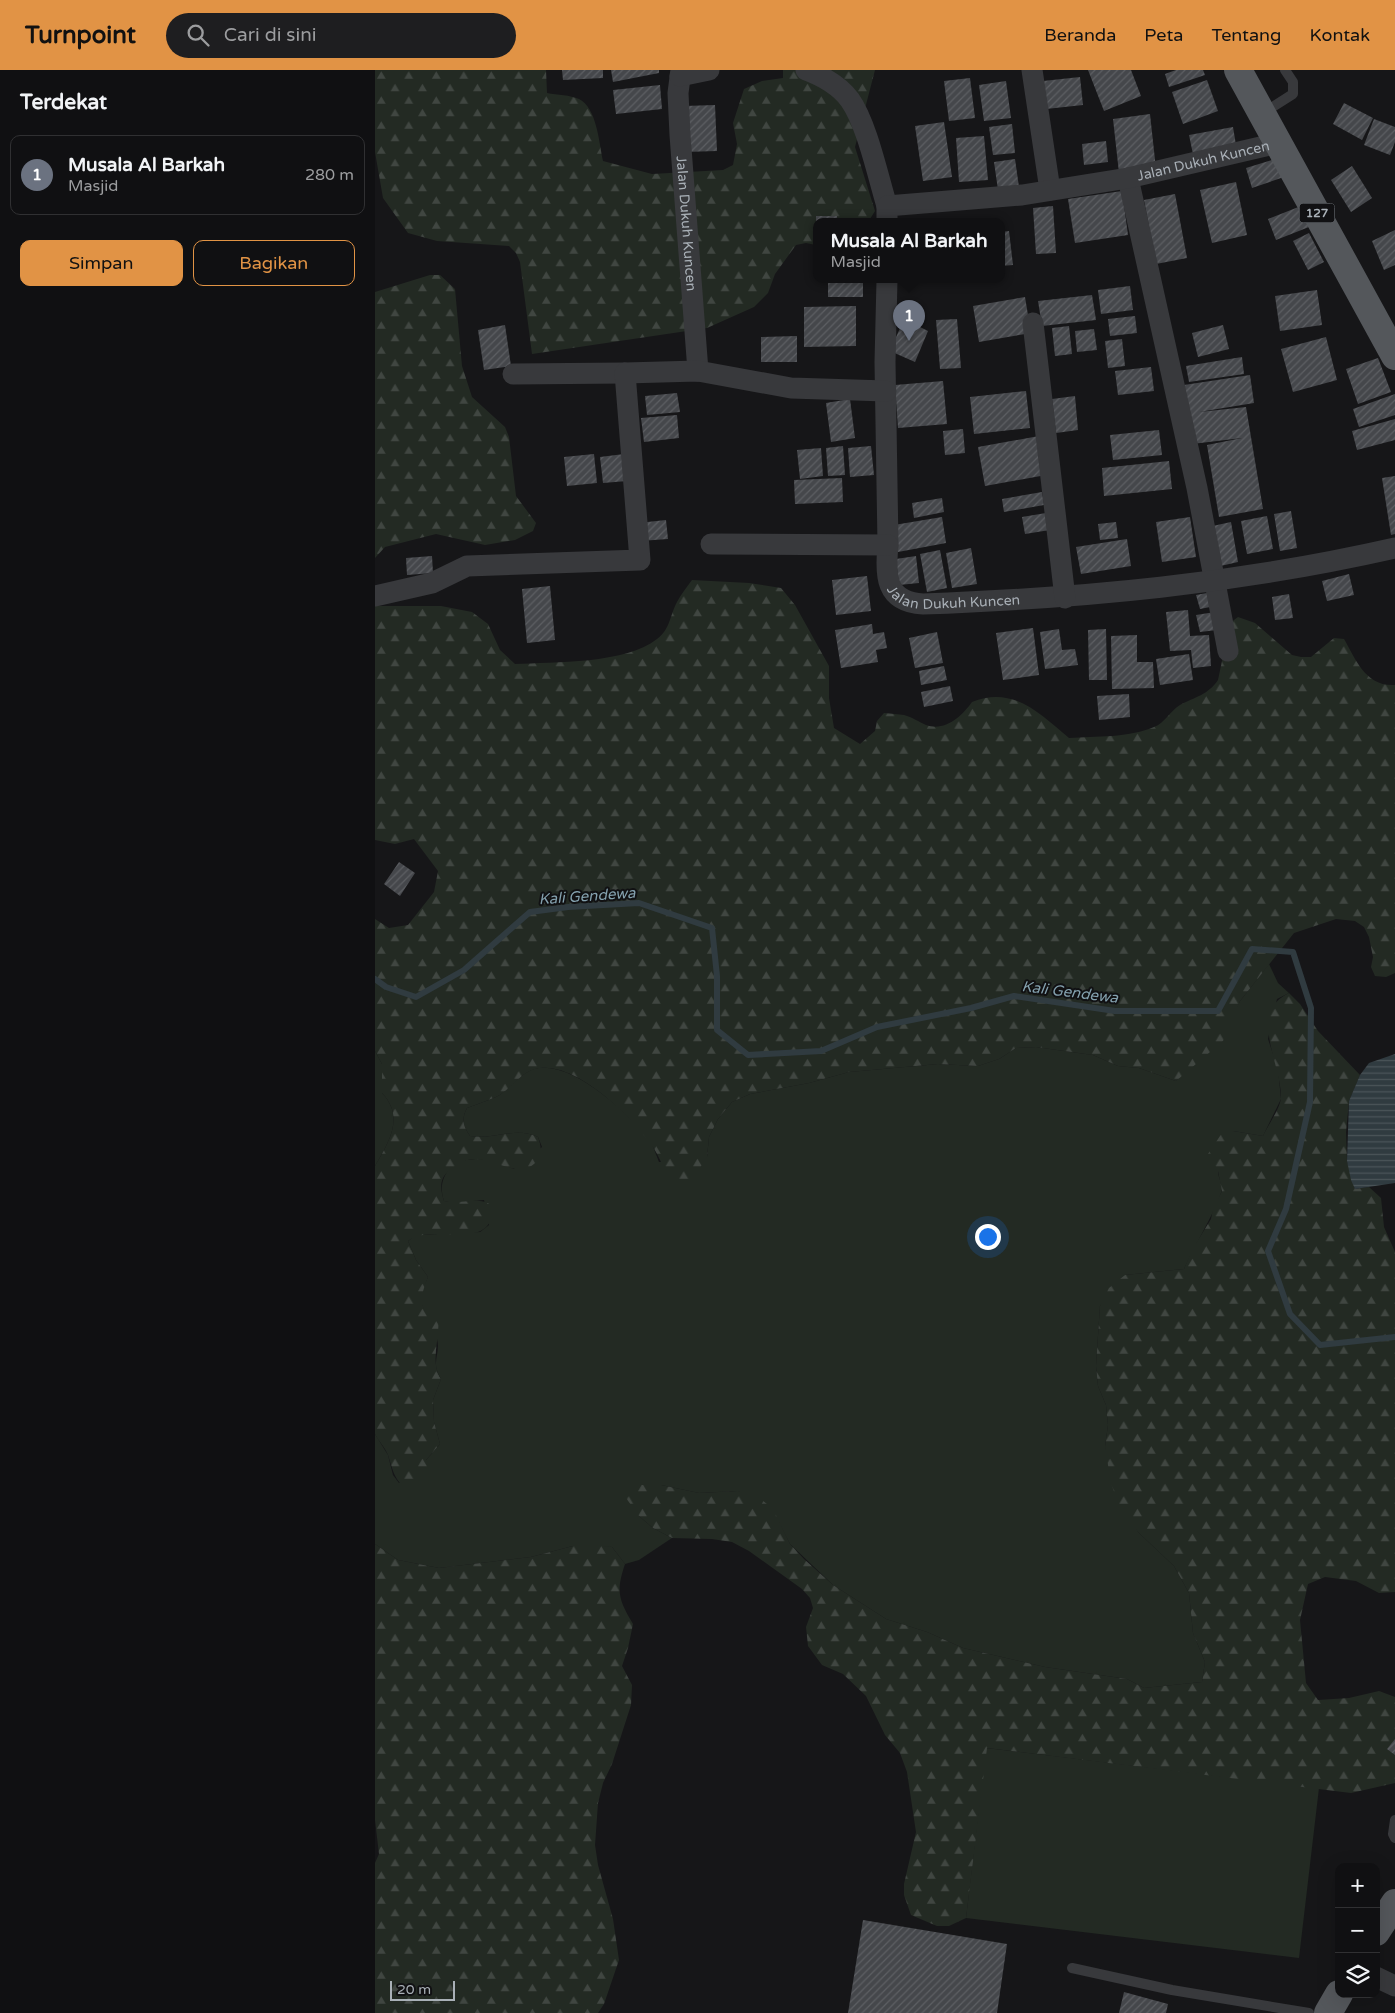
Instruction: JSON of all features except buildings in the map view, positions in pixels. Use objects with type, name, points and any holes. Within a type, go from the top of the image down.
[{"type":"main road","name":"127","points":[[1238,70],[1395,356]]},
{"type":"main road","points":[[1380,1926],[1395,1903]]},
{"type":"main road","points":[[1328,2013],[1337,1998]]},
{"type":"street","name":"Jalan Dukuh Kuncen","points":[[698,371],[680,135],[680,73],[709,70]]},
{"type":"street","name":"Jalan Dukuh Kuncen","points":[[806,70],[832,77],[850,101],[860,122],[887,214],[1128,178],[1278,142]]},
{"type":"street","points":[[1032,70],[1050,190]]},
{"type":"street","name":"Jalan Dukuh Kuncen","points":[[1128,178],[1197,488],[1215,582]]},
{"type":"street","name":"Jalan Dukuh Kuncen","points":[[887,283],[887,563],[892,591],[910,603],[1065,598],[1215,582],[1279,573],[1395,548]]},
{"type":"street","points":[[1033,323],[1065,598]]},
{"type":"street","points":[[513,374],[698,371],[791,388],[886,391]]},
{"type":"street","points":[[375,596],[432,583],[467,566],[640,560],[625,373]]},
{"type":"street","points":[[711,544],[888,545]]},
{"type":"street","points":[[1215,582],[1228,651]]},
{"type":"street","points":[[1380,1979],[1395,1986]]},
{"type":"lane","points":[[1263,113],[1293,94],[1293,82],[1285,70]]},
{"type":"lane","points":[[1395,1820],[1393,1834],[1395,1838]]},
{"type":"lane","points":[[1072,1968],[1172,1990],[1309,2013]]},
{"type":"green space","points":[[375,70],[546,70],[547,93],[579,99],[590,110],[596,127],[603,161],[652,174],[723,170],[733,165],[737,144],[733,123],[744,89],[762,81],[783,78],[783,70],[875,70],[855,147],[875,211],[871,218],[813,218],[813,244],[806,243],[796,245],[775,274],[768,293],[754,307],[707,328],[532,354],[520,262],[516,253],[509,246],[437,241],[408,233],[383,198],[375,152]]},
{"type":"green space","points":[[430,275],[440,275],[455,289],[462,366],[472,397],[505,427],[509,437],[516,496],[536,523],[533,531],[515,540],[485,545],[436,534],[385,547],[375,558],[375,292]]},
{"type":"green space","points":[[692,580],[749,583],[781,588],[795,605],[829,666],[829,698],[834,728],[860,744],[875,731],[877,721],[884,713],[904,715],[933,727],[952,721],[972,702],[1000,697],[1025,705],[1069,738],[1112,736],[1144,731],[1158,725],[1180,705],[1201,695],[1214,685],[1218,680],[1230,623],[1238,617],[1255,623],[1292,655],[1301,657],[1311,657],[1334,638],[1344,639],[1363,671],[1369,677],[1376,682],[1395,685],[1395,973],[1386,977],[1375,976],[1371,967],[1373,957],[1369,937],[1364,927],[1355,921],[1336,919],[1294,933],[1240,1001],[1223,1041],[1176,1081],[1139,1068],[1118,1066],[1093,1055],[1036,1047],[1016,1048],[999,1059],[978,1066],[938,1064],[849,1072],[809,1083],[750,1094],[732,1102],[718,1119],[709,1137],[707,1157],[688,1187],[666,1170],[653,1147],[638,1128],[614,1103],[599,1091],[569,1073],[554,1069],[540,1068],[527,1072],[501,1094],[467,1108],[464,1122],[470,1136],[479,1137],[521,1133],[538,1137],[541,1150],[536,1162],[530,1167],[523,1169],[515,1169],[471,1159],[459,1164],[446,1173],[442,1180],[441,1188],[444,1201],[481,1201],[487,1203],[493,1206],[490,1221],[483,1229],[473,1233],[432,1234],[419,1236],[408,1241],[416,1260],[428,1277],[422,1302],[425,1311],[428,1316],[438,1316],[436,1364],[441,1379],[433,1400],[434,1422],[440,1444],[426,1460],[428,1470],[417,1488],[407,1489],[397,1478],[387,1452],[375,1434],[375,1166],[389,1139],[394,1120],[389,1102],[382,1093],[382,1064],[375,1051],[375,919],[389,928],[408,925],[434,892],[438,871],[414,839],[395,844],[375,840],[375,606],[441,606],[472,612],[488,624],[500,650],[515,664],[569,662],[627,653],[657,639],[665,631],[677,602]]},
{"type":"green space","points":[[1269,964],[1278,983],[1289,993],[1277,999],[1268,1039],[1278,1069],[1281,1099],[1263,1136],[1233,1131],[1222,1156],[1218,1171],[1222,1188],[1221,1193],[1184,1269],[1125,1275],[1100,1306],[1096,1366],[1098,1386],[1106,1405],[1108,1425],[1105,1447],[1138,1532],[1174,1566],[1189,1593],[1193,1633],[1205,1662],[1202,1682],[1144,1688],[1127,1679],[1045,1667],[963,1648],[927,1632],[886,1619],[833,1585],[790,1544],[772,1509],[738,1491],[699,1493],[661,1485],[639,1516],[653,1528],[672,1538],[639,1560],[625,1564],[612,1547],[573,1546],[531,1557],[439,1568],[398,1560],[375,1544],[375,1434],[388,1455],[393,1475],[399,1483],[426,1460],[440,1444],[434,1422],[433,1400],[441,1379],[436,1367],[438,1345],[423,1309],[421,1299],[428,1277],[416,1260],[408,1241],[416,1235],[480,1232],[489,1225],[484,1200],[453,1203],[444,1201],[442,1185],[448,1171],[453,1166],[467,1160],[486,1159],[514,1169],[542,1147],[538,1137],[530,1134],[513,1133],[479,1137],[470,1136],[464,1122],[467,1108],[501,1094],[527,1072],[539,1068],[553,1069],[585,1082],[616,1105],[650,1141],[659,1162],[707,1157],[709,1137],[718,1119],[732,1102],[750,1094],[809,1083],[849,1072],[938,1064],[978,1066],[999,1059],[1016,1048],[1036,1047],[1093,1055],[1118,1066],[1139,1068],[1176,1081],[1230,1020],[1240,1001]]},
{"type":"green space","points":[[1289,993],[1300,1004],[1318,1031],[1360,1075],[1349,1101],[1346,1132],[1347,1161],[1355,1189],[1369,1187],[1381,1198],[1384,1227],[1395,1252],[1395,1592],[1379,1593],[1356,1581],[1325,1577],[1308,1584],[1300,1620],[1306,1683],[1318,1700],[1349,1698],[1379,1691],[1395,1697],[1395,1783],[1351,1793],[987,1748],[966,1918],[949,1926],[937,1926],[911,1915],[904,1895],[904,1884],[916,1832],[907,1772],[900,1753],[885,1735],[866,1696],[843,1674],[822,1665],[808,1646],[806,1627],[813,1608],[810,1598],[802,1589],[749,1551],[732,1542],[712,1539],[672,1538],[653,1528],[639,1516],[626,1498],[640,1485],[661,1485],[699,1493],[738,1491],[757,1496],[773,1509],[790,1544],[804,1559],[833,1585],[886,1619],[927,1632],[963,1648],[1045,1667],[1127,1679],[1144,1688],[1202,1682],[1205,1662],[1193,1633],[1189,1593],[1174,1566],[1138,1532],[1118,1503],[1111,1483],[1105,1447],[1108,1425],[1106,1405],[1098,1386],[1096,1366],[1100,1306],[1109,1288],[1125,1275],[1184,1269],[1192,1250],[1211,1219],[1213,1209],[1222,1191],[1218,1171],[1208,1154],[1222,1133],[1233,1131],[1263,1136],[1278,1107],[1281,1098],[1280,1085],[1268,1026],[1270,1013],[1277,1002]]},
{"type":"green space","points":[[375,1051],[382,1064],[382,1093],[393,1111],[394,1120],[389,1139],[375,1166]]},
{"type":"green space","points":[[375,1544],[398,1560],[439,1568],[531,1557],[573,1546],[593,1545],[612,1547],[625,1564],[620,1581],[620,1595],[624,1608],[633,1624],[622,1666],[632,1685],[631,1705],[612,1764],[603,1783],[598,1803],[595,1845],[598,1865],[613,1919],[619,1960],[604,2004],[598,2013],[375,2013],[375,1863],[379,1854],[375,1820]]},
{"type":"green space","points":[[986,1748],[1319,1788],[1299,1958],[966,1918]]},
{"type":"shaded area","points":[[1395,1054],[1395,1183],[1355,1189],[1347,1161],[1349,1101],[1360,1075],[1369,1063]]},
{"type":"waterway","name":"Kali Gendewa","points":[[375,979],[386,987],[416,997],[464,970],[530,912],[568,907],[639,903],[712,928],[717,976],[717,1030],[748,1055],[821,1051],[877,1027],[971,1008],[1014,996],[1115,1011],[1218,1011],[1252,949],[1293,952],[1311,1008],[1310,1102],[1286,1209],[1268,1251],[1290,1314],[1320,1345],[1395,1337]]},
{"type":"place","name":"Musala Al Barkah","points":[[909,341]]}]
